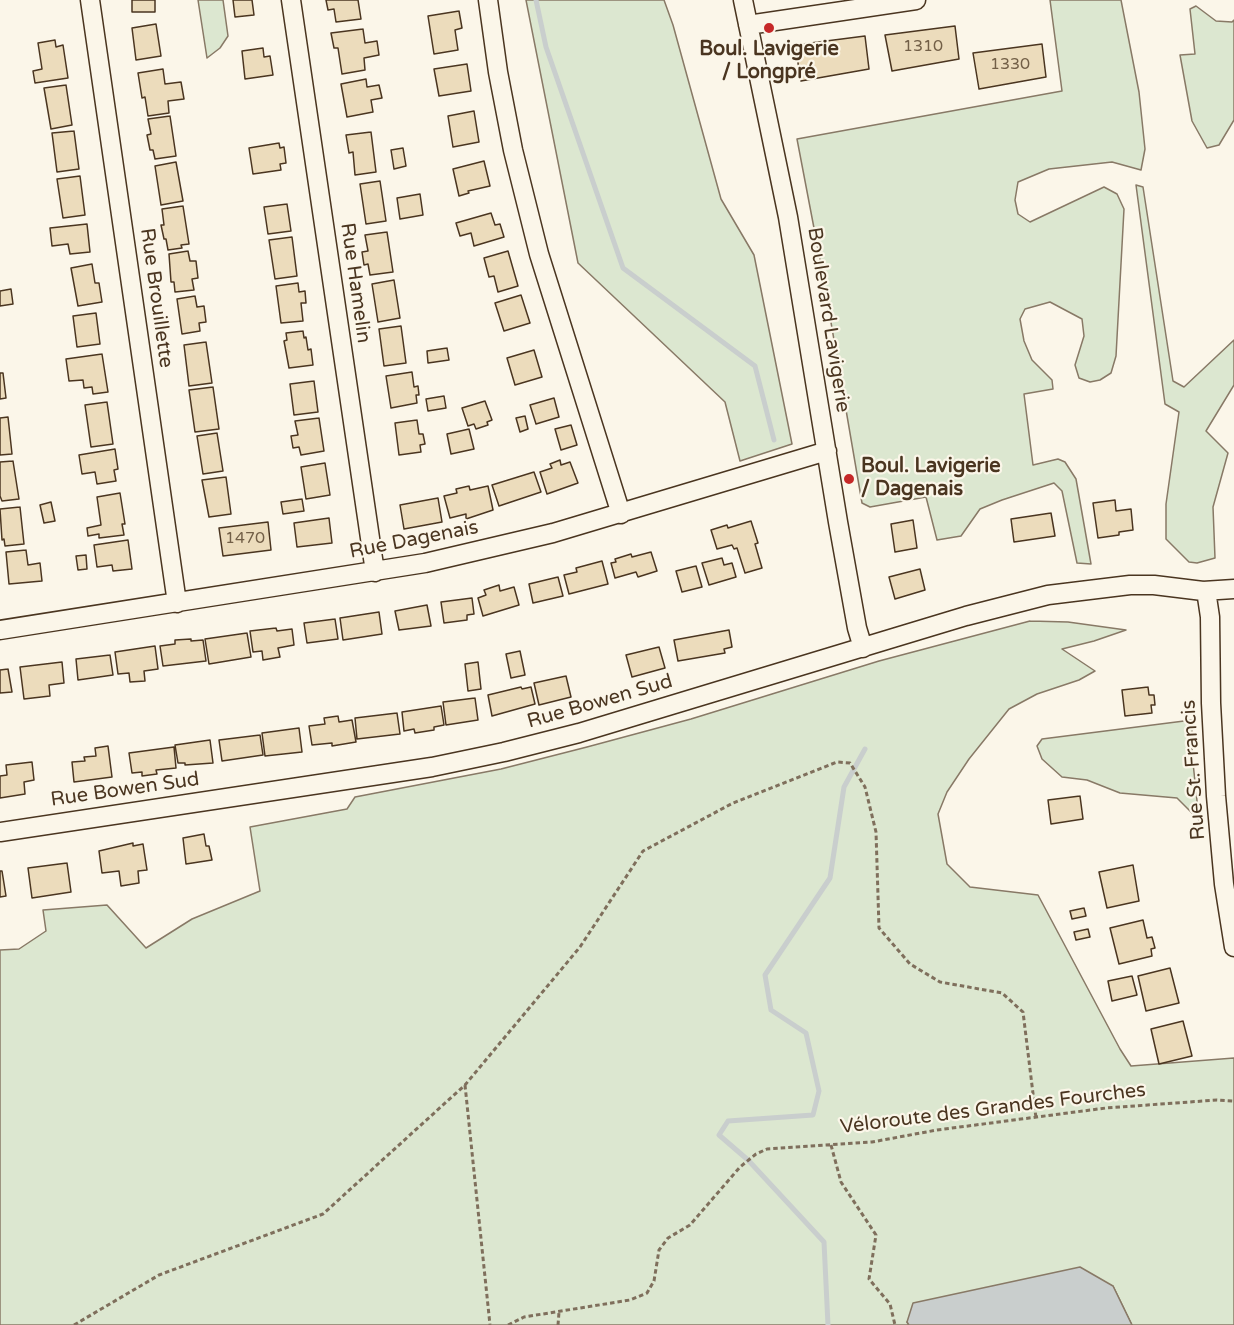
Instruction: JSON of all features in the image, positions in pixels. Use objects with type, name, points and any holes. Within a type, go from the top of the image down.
[{"type":"street","name":"Rue Brouillette","points":[[90,0],[177,603]]},
{"type":"street","name":"Rue Hamelin","points":[[291,0],[375,572]]},
{"type":"street","points":[[488,0],[498,72],[513,150],[539,255],[621,514]]},
{"type":"street","name":"Boulevard Lavigerie","points":[[743,0],[788,217],[857,628],[863,648]]},
{"type":"street","points":[[748,25],[916,0]]},
{"type":"street","name":"Rue Dagenais","points":[[0,630],[375,572],[489,549],[621,514],[827,451]]},
{"type":"street","name":"Rue Bowen Sud","points":[[0,832],[421,769],[494,754],[579,733],[966,616],[1048,595],[1130,585],[1154,585],[1203,591],[1234,589]]},
{"type":"street","name":"Rue St. Francis","points":[[1203,591],[1207,597],[1210,617],[1215,787],[1224,884],[1234,947]]},
{"type":"path","points":[[74,1325],[159,1275],[323,1214],[465,1085],[580,947],[643,851],[733,803],[837,762],[850,763],[865,787],[876,832],[879,928],[910,964],[940,982],[1002,993],[1023,1012],[1036,1118]]},
{"type":"path","points":[[465,1085],[490,1325]]},
{"type":"path","name":"Véloroute des Grandes Fourches","points":[[558,1312],[630,1300],[647,1293],[654,1281],[660,1250],[668,1238],[690,1224],[740,1167],[767,1149],[872,1142],[937,1130],[1106,1108],[1217,1100],[1234,1101]]},
{"type":"path","points":[[831,1145],[841,1182],[876,1235],[869,1279],[890,1304],[895,1325]]},
{"type":"path","points":[[508,1325],[524,1317],[558,1312],[558,1325]]},
{"type":"green space","points":[[198,0],[223,0],[228,36],[220,48],[207,58]]},
{"type":"green space","points":[[526,0],[664,0],[721,199],[754,255],[792,444],[740,461],[725,402],[578,263]]},
{"type":"green space","points":[[1050,0],[1121,0],[1139,92],[1145,149],[1141,170],[1112,162],[1049,169],[1018,182],[1015,200],[1018,214],[1030,222],[1104,187],[1117,194],[1124,209],[1116,356],[1111,373],[1100,380],[1090,382],[1079,378],[1075,365],[1084,336],[1082,319],[1050,302],[1025,309],[1020,319],[1024,341],[1032,360],[1052,380],[1053,389],[1024,394],[1033,465],[1058,459],[1065,462],[1076,479],[1091,564],[1077,563],[1062,491],[1054,483],[980,509],[961,536],[937,540],[926,497],[870,507],[862,503],[797,139],[1062,91]]},
{"type":"green space","points":[[1196,6],[1216,21],[1232,22],[1234,20],[1234,120],[1219,145],[1207,148],[1192,121],[1180,55],[1195,54],[1190,9]]},
{"type":"green space","points":[[1136,185],[1143,187],[1173,381],[1184,387],[1234,340],[1234,385],[1206,431],[1228,453],[1213,507],[1215,558],[1197,563],[1189,562],[1166,539],[1166,504],[1179,412],[1165,404]]},
{"type":"green space","points":[[1030,621],[1068,622],[1126,630],[1062,649],[1095,671],[1079,680],[1037,694],[1009,709],[969,759],[947,792],[938,814],[947,864],[970,887],[1038,895],[1131,1066],[1234,1058],[1234,1325],[1132,1325],[1113,1286],[907,1322],[909,1325],[0,1325],[0,950],[19,949],[46,931],[43,910],[107,905],[146,948],[192,919],[260,891],[250,827],[347,809],[355,797],[501,769],[587,747],[691,719],[879,661]]},
{"type":"green space","points":[[1192,720],[1192,753],[1199,820],[1177,798],[1120,793],[1087,780],[1062,777],[1042,759],[1037,746],[1042,739]]},
{"type":"shaded area","points":[[1080,1267],[1113,1286],[1132,1325],[909,1325],[907,1322],[913,1303]]},
{"type":"building","points":[[132,0],[155,0],[155,12],[132,12]]},
{"type":"building","points":[[233,0],[252,0],[254,15],[235,17]]},
{"type":"building","points":[[326,0],[358,0],[361,19],[336,22],[334,9],[328,10]]},
{"type":"building","points":[[459,11],[462,28],[455,30],[458,50],[434,54],[428,16]]},
{"type":"building","points":[[156,24],[161,56],[136,60],[132,28]]},
{"type":"building","points":[[955,26],[959,59],[892,71],[885,35]]},
{"type":"building","points":[[363,29],[365,43],[377,41],[379,55],[364,58],[365,70],[342,74],[338,48],[334,48],[331,33]]},
{"type":"building","points":[[865,36],[869,69],[801,81],[795,45]]},
{"type":"building","points":[[55,40],[56,47],[63,45],[68,78],[35,83],[33,71],[42,69],[38,43]]},
{"type":"building","points":[[1042,44],[1046,77],[979,89],[973,53]]},
{"type":"building","points":[[263,48],[264,57],[270,56],[273,75],[245,79],[242,51]]},
{"type":"building","points":[[467,64],[471,91],[439,96],[434,69]]},
{"type":"building","points":[[163,69],[165,84],[181,82],[184,99],[168,101],[169,113],[148,116],[138,73]]},
{"type":"building","points":[[366,79],[367,87],[379,85],[382,98],[371,100],[373,112],[347,117],[341,84]]},
{"type":"building","points":[[66,85],[72,125],[51,129],[44,88]]},
{"type":"building","points":[[474,111],[479,142],[453,147],[448,116]]},
{"type":"building","points":[[170,116],[176,156],[155,159],[153,150],[150,150],[147,135],[151,134],[148,119]]},
{"type":"building","points":[[74,131],[79,169],[57,172],[52,133]]},
{"type":"building","points":[[371,132],[376,172],[355,175],[353,152],[349,153],[346,135]]},
{"type":"building","points":[[279,143],[280,148],[284,147],[286,163],[280,164],[281,170],[253,174],[249,148]]},
{"type":"building","points":[[403,148],[406,166],[394,169],[391,150]]},
{"type":"building","points":[[484,161],[490,186],[468,191],[469,193],[459,196],[453,169]]},
{"type":"building","points":[[176,162],[183,201],[161,205],[155,166]]},
{"type":"building","points":[[80,176],[85,215],[63,218],[57,179]]},
{"type":"building","points":[[380,181],[386,221],[366,224],[360,184]]},
{"type":"building","points":[[420,194],[423,215],[400,219],[397,198]]},
{"type":"building","points":[[287,204],[291,231],[268,234],[264,207]]},
{"type":"building","points":[[183,206],[189,244],[181,245],[182,248],[168,250],[161,225],[164,225],[162,209]]},
{"type":"building","points":[[491,213],[495,225],[500,224],[504,237],[474,246],[471,233],[460,236],[456,223]]},
{"type":"building","points":[[87,224],[90,252],[70,254],[68,244],[52,246],[50,228]]},
{"type":"building","points":[[387,232],[393,272],[370,275],[368,264],[364,265],[362,252],[368,251],[365,235]]},
{"type":"building","points":[[292,237],[297,276],[275,279],[269,240]]},
{"type":"building","points":[[188,251],[190,261],[196,261],[198,278],[192,279],[194,290],[175,292],[174,282],[171,282],[169,254]]},
{"type":"building","points":[[508,251],[518,286],[498,292],[494,276],[489,277],[484,258]]},
{"type":"building","points":[[92,264],[95,283],[99,283],[102,302],[78,306],[71,268]]},
{"type":"building","points":[[394,280],[400,318],[378,322],[372,284]]},
{"type":"building","points":[[298,283],[299,292],[305,291],[306,303],[301,303],[303,321],[281,323],[276,286]]},
{"type":"building","points":[[11,289],[13,304],[0,306],[0,291]]},
{"type":"building","points":[[521,295],[530,323],[504,331],[495,303]]},
{"type":"building","points":[[195,296],[197,307],[204,306],[206,322],[199,323],[200,331],[182,334],[177,299]]},
{"type":"building","points":[[96,313],[100,344],[77,347],[73,316]]},
{"type":"building","points":[[401,326],[406,363],[384,366],[379,329]]},
{"type":"building","points":[[303,331],[308,350],[311,349],[313,365],[289,368],[284,341],[287,340],[286,333]]},
{"type":"building","points":[[206,342],[212,383],[189,386],[184,345]]},
{"type":"building","points":[[447,348],[449,360],[428,363],[427,351]]},
{"type":"building","points":[[534,350],[542,377],[515,385],[507,358]]},
{"type":"building","points":[[102,354],[108,392],[93,394],[92,387],[84,388],[83,380],[69,381],[66,359]]},
{"type":"building","points":[[412,372],[414,387],[418,386],[417,403],[391,408],[386,376]]},
{"type":"building","points":[[0,373],[3,373],[6,398],[0,399]]},
{"type":"building","points":[[314,381],[318,412],[294,415],[290,384]]},
{"type":"building","points":[[213,387],[219,429],[195,432],[189,390]]},
{"type":"building","points":[[444,396],[446,408],[428,411],[426,399]]},
{"type":"building","points":[[554,398],[559,417],[536,424],[530,405]]},
{"type":"building","points":[[485,401],[492,420],[487,422],[488,425],[476,429],[474,424],[468,426],[462,408]]},
{"type":"building","points":[[107,402],[113,444],[91,447],[85,405]]},
{"type":"building","points":[[525,416],[528,429],[520,432],[516,418]]},
{"type":"building","points":[[8,417],[12,454],[0,455],[0,418]]},
{"type":"building","points":[[319,418],[324,451],[301,455],[299,447],[293,448],[291,436],[298,435],[295,421]]},
{"type":"building","points":[[417,420],[419,434],[423,434],[425,444],[420,445],[421,452],[399,455],[395,423]]},
{"type":"building","points":[[571,425],[577,445],[561,450],[555,429]]},
{"type":"building","points":[[469,429],[474,449],[451,454],[447,434]]},
{"type":"building","points":[[217,433],[223,471],[203,474],[197,436]]},
{"type":"building","points":[[115,449],[118,469],[114,470],[116,481],[97,484],[95,472],[82,474],[79,455]]},
{"type":"building","points":[[560,460],[561,465],[570,462],[578,483],[547,494],[540,472],[552,468],[550,464]]},
{"type":"building","points":[[13,461],[19,499],[2,501],[0,462]]},
{"type":"building","points":[[325,463],[330,495],[306,499],[301,467]]},
{"type":"building","points":[[534,472],[541,492],[499,506],[492,485]]},
{"type":"building","points":[[226,477],[231,514],[209,517],[202,480]]},
{"type":"building","points":[[469,486],[470,490],[488,486],[493,510],[466,519],[466,514],[450,518],[444,496],[457,493],[456,489]]},
{"type":"building","points":[[120,493],[125,524],[122,524],[124,535],[99,538],[99,534],[88,536],[87,528],[101,525],[97,497]]},
{"type":"building","points":[[438,498],[442,522],[404,529],[400,505]]},
{"type":"building","points":[[302,499],[304,511],[283,514],[281,502]]},
{"type":"building","points":[[1115,500],[1116,511],[1131,509],[1133,530],[1098,538],[1093,503]]},
{"type":"building","points":[[51,502],[55,521],[44,523],[40,505]]},
{"type":"building","points":[[20,507],[24,544],[5,546],[4,539],[2,540],[0,509]]},
{"type":"building","points":[[1051,513],[1055,536],[1014,542],[1011,519]]},
{"type":"building","points":[[329,518],[332,543],[297,547],[294,523]]},
{"type":"building","points":[[913,520],[917,548],[895,552],[891,524]]},
{"type":"building","points":[[751,521],[758,543],[755,544],[762,568],[745,573],[737,548],[734,549],[732,545],[717,549],[711,530]]},
{"type":"building","points":[[268,522],[271,550],[223,556],[219,528]]},
{"type":"building","points":[[128,540],[132,569],[113,571],[112,565],[97,567],[94,545]]},
{"type":"building","points":[[26,550],[28,565],[40,563],[42,581],[9,584],[6,552]]},
{"type":"building","points":[[651,552],[657,571],[638,577],[636,572],[615,578],[611,563],[616,562],[615,559],[631,554],[632,557]]},
{"type":"building","points":[[86,555],[87,569],[78,570],[76,556]]},
{"type":"building","points":[[722,558],[724,565],[732,563],[736,577],[709,585],[702,563]]},
{"type":"building","points":[[602,561],[608,584],[569,594],[564,575],[577,572],[576,568]]},
{"type":"building","points":[[696,566],[702,587],[682,592],[676,571]]},
{"type":"building","points":[[920,569],[925,590],[895,599],[889,577]]},
{"type":"building","points":[[558,577],[563,596],[533,603],[529,584]]},
{"type":"building","points":[[499,585],[500,591],[514,587],[519,605],[483,616],[478,598],[486,595],[484,590]]},
{"type":"building","points":[[472,598],[474,614],[467,615],[467,620],[444,623],[441,602]]},
{"type":"building","points":[[427,605],[431,626],[399,630],[395,611]]},
{"type":"building","points":[[379,612],[382,634],[343,640],[340,618]]},
{"type":"building","points":[[335,619],[338,639],[307,643],[304,623]]},
{"type":"building","points":[[276,628],[277,631],[292,629],[294,645],[278,648],[280,657],[263,660],[262,651],[253,652],[250,631]]},
{"type":"building","points":[[729,630],[732,647],[724,649],[725,653],[678,661],[674,640]]},
{"type":"building","points":[[247,633],[251,657],[209,664],[205,639]]},
{"type":"building","points":[[191,639],[191,641],[203,640],[206,661],[163,666],[160,646],[175,644],[175,640]]},
{"type":"building","points":[[155,646],[158,669],[144,671],[145,681],[130,682],[129,673],[118,674],[115,652]]},
{"type":"building","points":[[659,647],[665,668],[632,677],[626,655]]},
{"type":"building","points":[[520,651],[525,675],[511,678],[506,654]]},
{"type":"building","points":[[110,655],[113,675],[78,680],[76,659]]},
{"type":"building","points":[[62,662],[64,683],[49,685],[50,696],[24,699],[20,667]]},
{"type":"building","points":[[478,662],[481,689],[468,691],[465,664]]},
{"type":"building","points":[[8,669],[12,692],[0,693],[0,670]]},
{"type":"building","points":[[566,676],[571,697],[539,705],[534,683]]},
{"type":"building","points":[[521,687],[522,689],[531,687],[535,704],[492,716],[488,695]]},
{"type":"building","points":[[1148,687],[1149,695],[1154,695],[1155,705],[1151,705],[1152,713],[1125,716],[1122,690]]},
{"type":"building","points":[[475,698],[478,720],[446,725],[443,702]]},
{"type":"building","points":[[441,706],[444,725],[434,727],[434,730],[415,733],[414,729],[404,731],[402,712]]},
{"type":"building","points":[[397,713],[400,734],[357,739],[355,718]]},
{"type":"building","points":[[338,716],[339,722],[352,720],[356,742],[332,746],[332,743],[312,745],[309,726],[325,724],[324,718]]},
{"type":"building","points":[[299,728],[302,752],[265,756],[262,733]]},
{"type":"building","points":[[260,735],[263,755],[222,761],[219,740]]},
{"type":"building","points":[[210,740],[213,763],[185,765],[185,763],[178,763],[175,745]]},
{"type":"building","points":[[108,746],[112,777],[74,782],[72,762],[85,761],[84,757],[96,756],[95,748]]},
{"type":"building","points":[[174,747],[176,768],[156,770],[157,774],[142,776],[142,772],[132,773],[129,753]]},
{"type":"building","points":[[32,762],[34,780],[24,782],[25,794],[0,798],[0,776],[7,775],[6,765]]},
{"type":"building","points":[[1080,796],[1083,819],[1051,824],[1048,800]]},
{"type":"building","points":[[204,834],[212,860],[186,864],[183,838]]},
{"type":"building","points":[[133,843],[133,846],[143,844],[147,870],[138,871],[139,883],[121,886],[119,871],[102,873],[99,851]]},
{"type":"building","points":[[67,863],[71,892],[32,898],[28,868]]},
{"type":"building","points":[[1133,865],[1139,901],[1107,908],[1099,872]]},
{"type":"building","points":[[0,871],[2,871],[6,896],[0,897]]},
{"type":"building","points":[[1084,908],[1086,916],[1072,919],[1070,911]]},
{"type":"building","points":[[1143,920],[1147,938],[1152,937],[1155,948],[1151,949],[1152,956],[1119,964],[1110,928]]},
{"type":"building","points":[[1088,929],[1090,937],[1076,940],[1074,932]]},
{"type":"building","points":[[1170,968],[1179,1003],[1146,1011],[1138,976]]},
{"type":"building","points":[[1132,976],[1137,995],[1112,1001],[1108,981]]},
{"type":"building","points":[[1183,1021],[1192,1056],[1159,1064],[1151,1029]]},
{"type":"waterway","points":[[536,0],[546,47],[623,268],[755,366],[774,440]]},
{"type":"waterway","points":[[828,1325],[824,1242],[748,1160],[719,1135],[728,1121],[813,1115],[819,1091],[806,1033],[771,1010],[765,975],[830,878],[844,787],[865,749]]},
{"type":"place","name":"Boul. Lavigerie / Longpré","points":[[769,28]]},
{"type":"place","name":"Boul. Lavigerie / Dagenais","points":[[849,479]]}]
